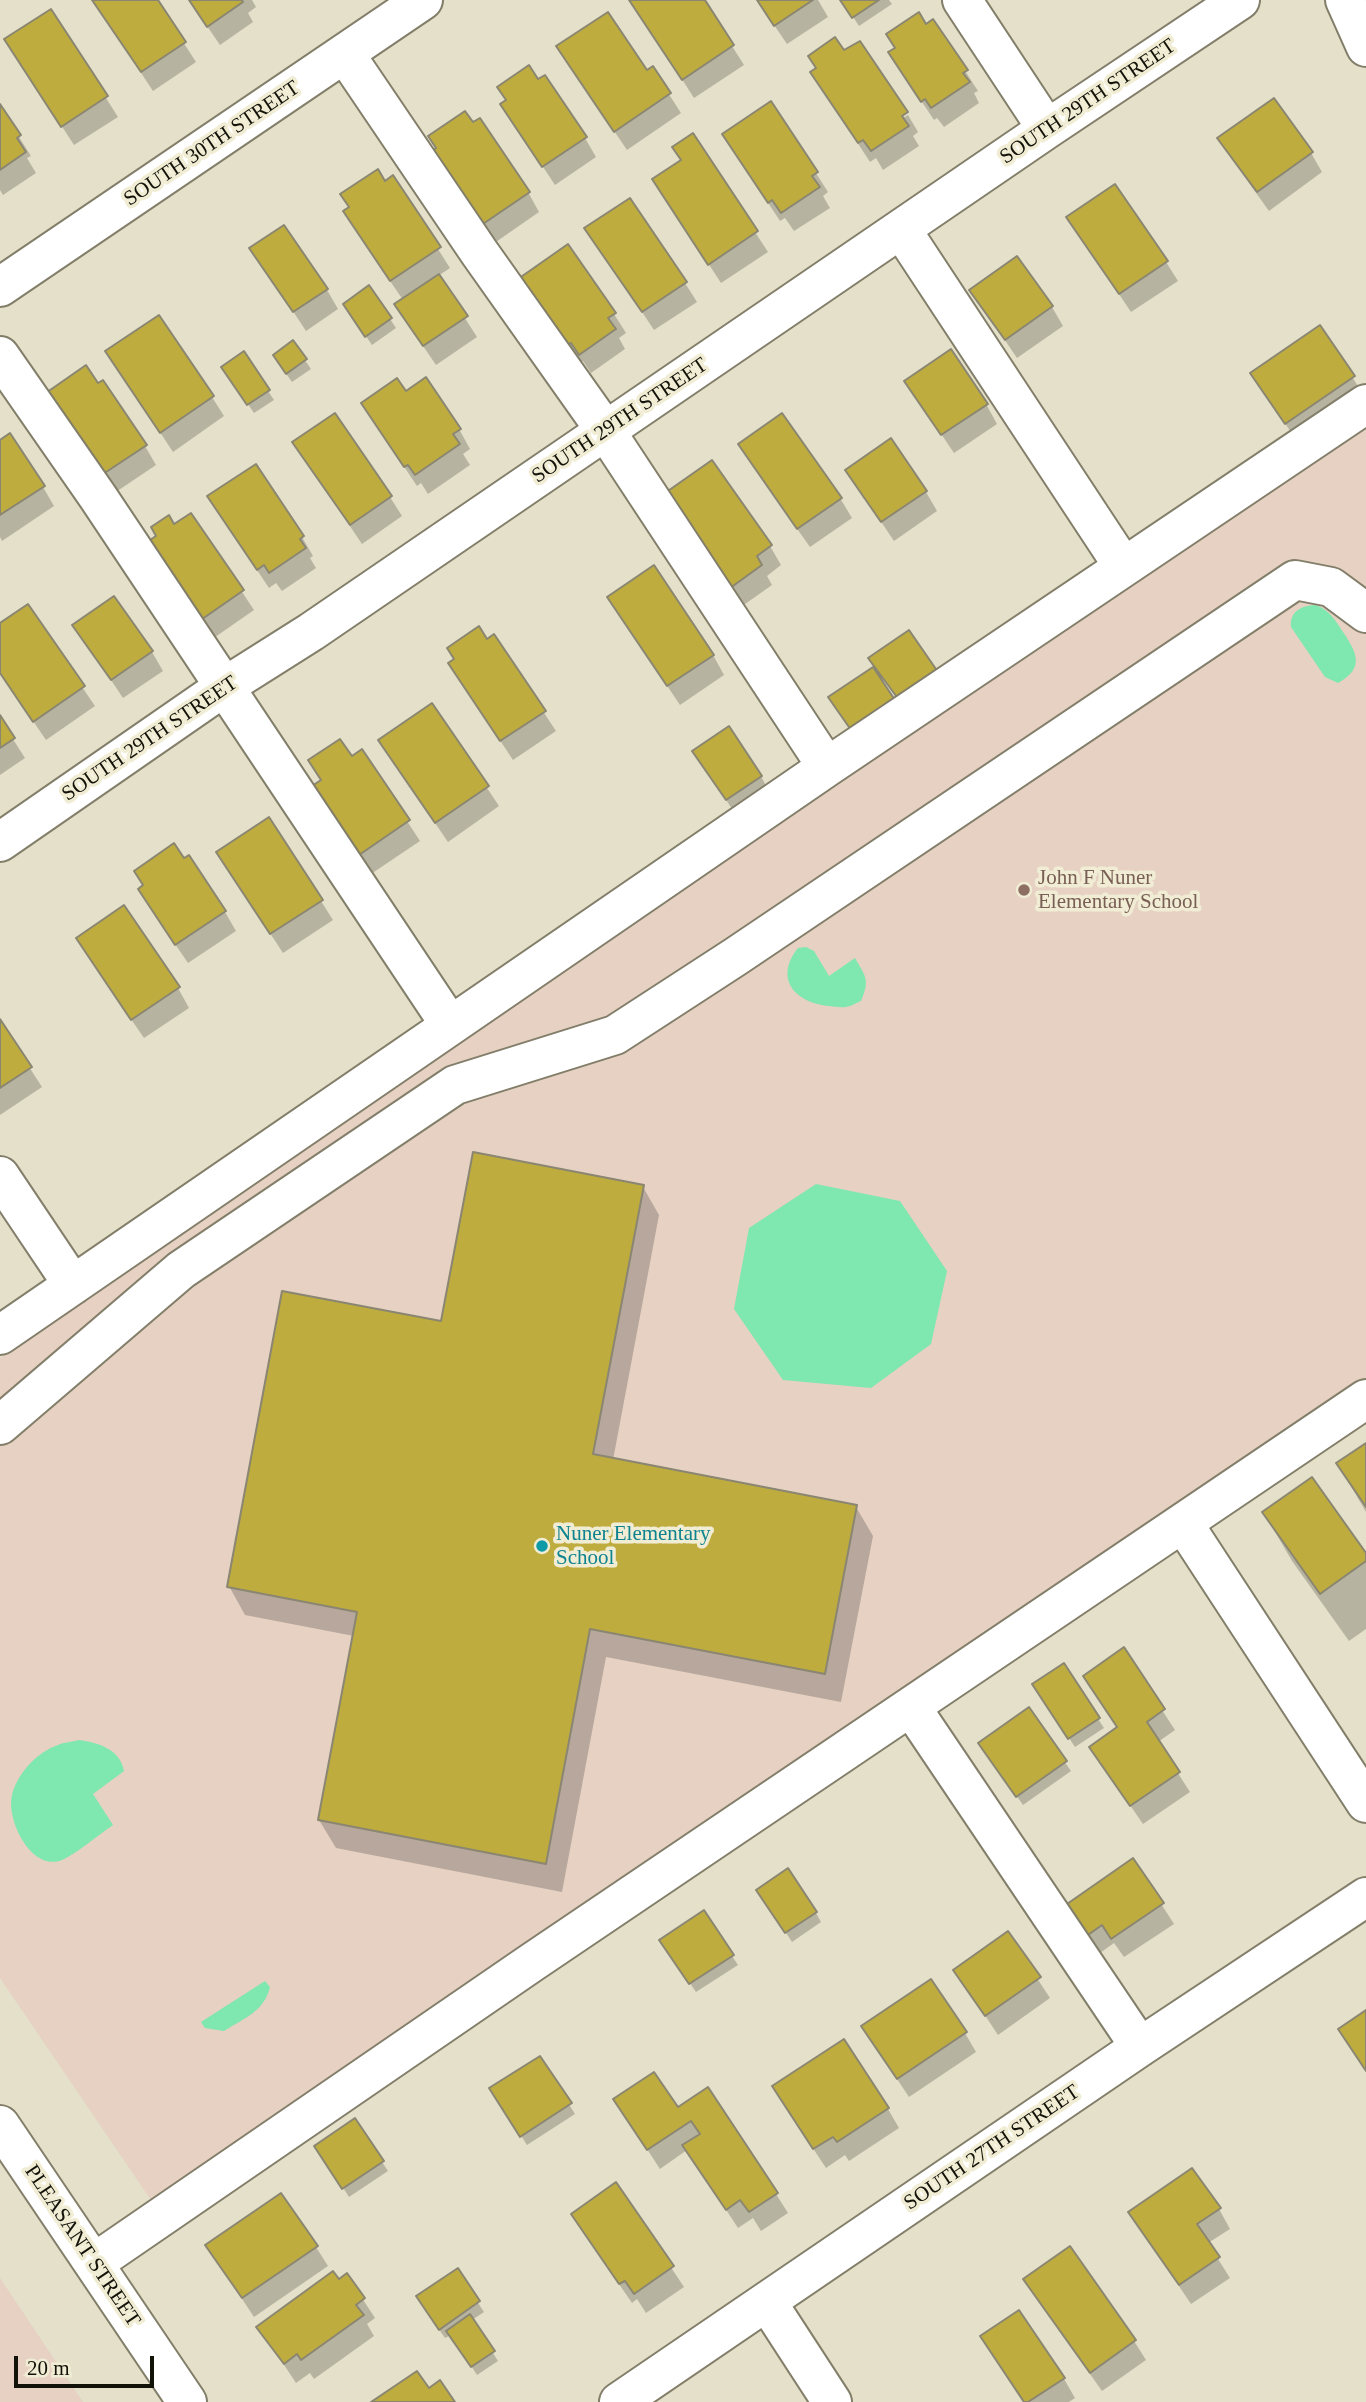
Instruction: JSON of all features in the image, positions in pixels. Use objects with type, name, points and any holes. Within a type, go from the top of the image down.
[{"type":"street","name":"SOUTH 30TH STREET","points":[[0,287],[423,0]]},
{"type":"street","points":[[962,0],[1047,129]]},
{"type":"street","name":"SOUTH 29TH STREET","points":[[0,842],[1240,0]]},
{"type":"street","points":[[1345,0],[1366,47]]},
{"type":"street","points":[[345,54],[479,252],[605,430],[827,767]]},
{"type":"street","points":[[901,229],[1123,566]]},
{"type":"street","points":[[0,356],[98,497],[450,1025]]},
{"type":"street","points":[[0,1335],[827,767],[1366,404]]},
{"type":"street","points":[[0,1425],[181,1270],[454,1085],[615,1035],[736,957],[1295,580],[1331,587],[1366,613]]},
{"type":"street","points":[[0,1176],[73,1285]]},
{"type":"street","points":[[94,2263],[531,1963],[1366,1399]]},
{"type":"street","points":[[1183,1523],[1366,1803]]},
{"type":"street","points":[[911,1707],[1140,2047]]},
{"type":"street","name":"SOUTH 27TH STREET","points":[[619,2402],[1140,2047],[1366,1897]]},
{"type":"street","name":"PLEASANT STREET","points":[[0,2125],[187,2402]]},
{"type":"street","points":[[766,2302],[832,2402]]},
{"type":"shaded area","name":"John F Nuner Elementary School","points":[[1366,422],[1366,1378],[155,2206],[0,1978],[0,1358]]},
{"type":"shaded area","points":[[0,2278],[83,2402],[0,2402]]},
{"type":"green space","points":[[1315,605],[1324,609],[1334,619],[1355,653],[1352,672],[1338,683],[1325,677],[1291,627],[1292,617],[1297,610]]},
{"type":"green space","points":[[806,947],[814,951],[829,976],[855,958],[866,979],[861,1001],[847,1007],[828,1006],[816,1004],[797,994],[791,987],[788,969],[798,948]]},
{"type":"green space","points":[[816,1184],[900,1201],[947,1271],[931,1344],[871,1388],[783,1380],[734,1309],[749,1228]]},
{"type":"green space","points":[[79,1740],[108,1748],[122,1763],[124,1771],[93,1794],[113,1825],[71,1855],[59,1861],[48,1861],[30,1850],[22,1840],[13,1817],[12,1795],[18,1779],[36,1758],[50,1748]]},
{"type":"green space","points":[[265,1981],[270,1987],[267,1996],[252,2014],[224,2031],[205,2028],[201,2022]]},
{"type":"building","points":[[92,0],[158,0],[186,42],[141,72]]},
{"type":"building","points":[[189,0],[242,0],[243,2],[207,27]]},
{"type":"building","points":[[629,0],[705,0],[734,45],[682,80]]},
{"type":"building","points":[[757,0],[813,0],[774,26]]},
{"type":"building","points":[[840,0],[879,0],[852,18]]},
{"type":"building","points":[[51,9],[108,96],[61,127],[4,39]]},
{"type":"building","points":[[608,12],[647,70],[653,66],[671,93],[614,132],[556,46]]},
{"type":"building","points":[[919,12],[926,24],[933,19],[968,70],[963,73],[970,82],[931,108],[925,99],[921,102],[888,52],[895,48],[886,34]]},
{"type":"building","points":[[835,37],[844,50],[860,41],[908,112],[902,116],[909,126],[871,151],[863,140],[858,143],[810,72],[816,68],[808,56]]},
{"type":"building","points":[[529,65],[538,79],[545,75],[587,137],[542,167],[500,104],[506,100],[497,87]]},
{"type":"building","points":[[1274,98],[1313,152],[1257,192],[1217,138]]},
{"type":"building","points":[[771,101],[818,172],[812,176],[820,187],[781,213],[772,200],[768,203],[722,134]]},
{"type":"building","points":[[0,104],[21,135],[17,138],[26,152],[0,170]]},
{"type":"building","points":[[465,111],[473,122],[480,118],[530,192],[480,226],[430,152],[436,148],[428,136]]},
{"type":"building","points":[[693,133],[758,231],[708,265],[652,179],[681,160],[672,147]]},
{"type":"building","points":[[378,169],[385,181],[393,175],[441,247],[390,281],[343,211],[349,207],[340,194]]},
{"type":"building","points":[[1115,184],[1168,261],[1119,294],[1066,217]]},
{"type":"building","points":[[630,198],[687,282],[642,312],[584,228]]},
{"type":"building","points":[[284,225],[328,289],[293,312],[249,248]]},
{"type":"building","points":[[568,244],[616,313],[608,318],[616,329],[579,355],[571,343],[565,346],[518,279]]},
{"type":"building","points":[[1017,256],[1053,306],[1005,340],[969,290]]},
{"type":"building","points":[[439,274],[468,316],[423,346],[394,304]]},
{"type":"building","points":[[369,285],[392,318],[365,337],[343,304]]},
{"type":"building","points":[[159,315],[214,396],[160,433],[105,351]]},
{"type":"building","points":[[1320,325],[1355,376],[1285,424],[1250,373]]},
{"type":"building","points":[[293,340],[307,359],[286,374],[273,355]]},
{"type":"building","points":[[951,349],[988,404],[941,435],[904,381]]},
{"type":"building","points":[[244,351],[270,390],[247,405],[221,367]]},
{"type":"building","points":[[86,365],[98,383],[103,380],[147,445],[94,480],[43,395]]},
{"type":"building","points":[[426,377],[461,429],[453,434],[460,444],[415,475],[408,465],[404,467],[361,403],[397,378],[406,391]]},
{"type":"building","points":[[335,413],[392,496],[350,525],[292,442]]},
{"type":"building","points":[[782,413],[842,498],[797,529],[738,444]]},
{"type":"building","points":[[10,433],[45,486],[0,515],[0,440]]},
{"type":"building","points":[[891,438],[927,491],[881,522],[845,470]]},
{"type":"building","points":[[712,460],[772,545],[757,556],[762,565],[726,591],[665,493]]},
{"type":"building","points":[[256,464],[304,536],[300,539],[306,548],[269,573],[264,565],[257,570],[207,496]]},
{"type":"building","points":[[191,513],[244,590],[195,624],[141,546],[156,536],[151,527],[169,515],[174,524]]},
{"type":"building","points":[[654,565],[714,655],[667,686],[607,597]]},
{"type":"building","points":[[114,596],[153,651],[111,680],[72,625]]},
{"type":"building","points":[[28,604],[85,686],[33,722],[0,673],[0,623]]},
{"type":"building","points":[[479,626],[487,639],[494,634],[546,711],[500,741],[448,663],[454,659],[447,648]]},
{"type":"building","points":[[909,630],[938,672],[899,700],[868,658]]},
{"type":"building","points":[[873,667],[895,700],[851,730],[828,697]]},
{"type":"building","points":[[432,703],[489,786],[435,823],[378,740]]},
{"type":"building","points":[[0,715],[15,738],[0,748]]},
{"type":"building","points":[[729,726],[762,776],[726,800],[692,751]]},
{"type":"building","points":[[340,739],[352,756],[362,749],[410,820],[359,855],[312,786],[321,780],[308,760]]},
{"type":"building","points":[[269,817],[323,900],[270,934],[216,852]]},
{"type":"building","points":[[174,843],[184,858],[189,855],[226,911],[175,945],[138,889],[143,885],[134,871]]},
{"type":"building","points":[[124,905],[180,987],[131,1020],[76,938]]},
{"type":"building","points":[[0,1019],[32,1067],[0,1088]]},
{"type":"building","name":"Nuner Elementary School","points":[[473,1152],[644,1185],[593,1454],[857,1505],[825,1674],[590,1629],[546,1864],[318,1820],[357,1612],[227,1587],[282,1291],[441,1321]]},
{"type":"building","points":[[1366,1443],[1366,1507],[1336,1463]]},
{"type":"building","points":[[1312,1477],[1366,1553],[1366,1561],[1320,1594],[1262,1512]]},
{"type":"building","points":[[1124,1647],[1165,1709],[1147,1722],[1180,1772],[1130,1806],[1089,1747],[1117,1727],[1083,1676]]},
{"type":"building","points":[[1064,1663],[1100,1718],[1068,1739],[1032,1684]]},
{"type":"building","points":[[1029,1707],[1067,1761],[1016,1797],[978,1743]]},
{"type":"building","points":[[1133,1858],[1164,1903],[1111,1939],[1102,1925],[1088,1935],[1067,1904]]},
{"type":"building","points":[[788,1868],[817,1912],[785,1933],[756,1890]]},
{"type":"building","points":[[704,1910],[734,1955],[689,1984],[659,1940]]},
{"type":"building","points":[[1008,1931],[1041,1977],[985,2016],[953,1970]]},
{"type":"building","points":[[931,1979],[967,2032],[897,2079],[861,2026]]},
{"type":"building","points":[[1366,2010],[1366,2071],[1338,2029]]},
{"type":"building","points":[[844,2039],[889,2108],[837,2142],[833,2137],[813,2149],[772,2086]]},
{"type":"building","points":[[540,2056],[572,2103],[520,2137],[489,2088]]},
{"type":"building","points":[[654,2072],[678,2107],[708,2087],[778,2193],[749,2212],[740,2200],[726,2210],[682,2145],[700,2134],[691,2121],[647,2150],[613,2099]]},
{"type":"building","points":[[355,2118],[384,2161],[342,2189],[314,2146]]},
{"type":"building","points":[[1192,2168],[1221,2208],[1197,2224],[1220,2257],[1179,2285],[1128,2212]]},
{"type":"building","points":[[616,2182],[674,2266],[634,2294],[625,2281],[619,2284],[571,2214]]},
{"type":"building","points":[[281,2193],[318,2246],[242,2298],[205,2245]]},
{"type":"building","points":[[1070,2246],[1136,2340],[1090,2373],[1023,2279]]},
{"type":"building","points":[[458,2268],[480,2301],[439,2330],[416,2296]]},
{"type":"building","points":[[333,2271],[339,2279],[347,2273],[365,2298],[356,2305],[364,2315],[301,2360],[297,2354],[284,2364],[256,2327]]},
{"type":"building","points":[[1019,2310],[1065,2378],[1028,2402],[1024,2402],[980,2336]]},
{"type":"building","points":[[470,2314],[495,2351],[471,2367],[446,2331]]},
{"type":"building","points":[[417,2371],[429,2388],[440,2380],[455,2402],[371,2402]]},
{"type":"place","name":"John F Nuner Elementary School","points":[[1024,890]]},
{"type":"place","name":"Nuner Elementary School","points":[[542,1546]]}]
